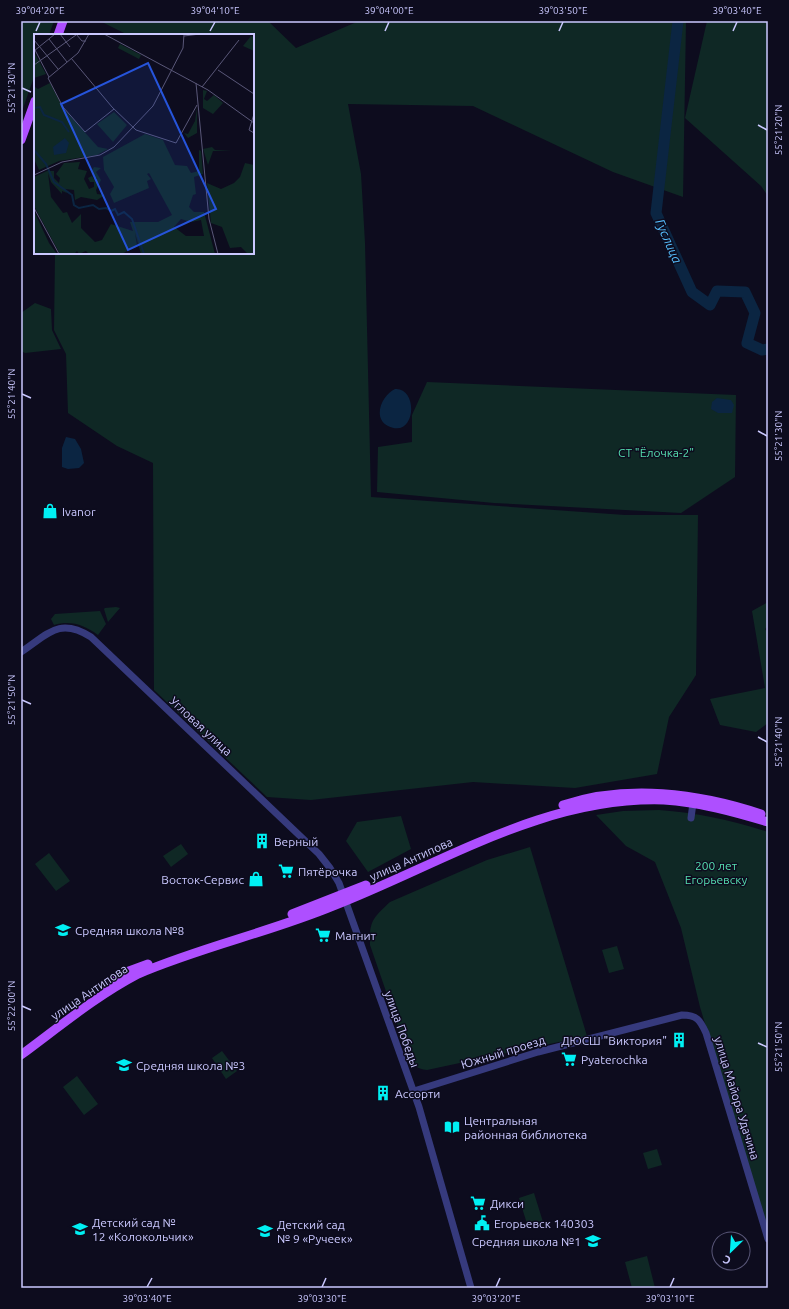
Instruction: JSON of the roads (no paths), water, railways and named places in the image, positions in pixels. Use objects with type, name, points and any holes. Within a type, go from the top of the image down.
[{"type":"main road","points":[[58,34],[63,21]]},
{"type":"main road","points":[[21,140],[34,104]]},
{"type":"main road","name":"улица Антипова","points":[[21,1048],[73,1009],[129,971],[344,898],[506,825],[567,804],[592,798],[637,794],[676,795],[728,804],[768,816]]},
{"type":"main road","name":"улица Антипова","points":[[21,1055],[77,1013],[132,977],[344,898],[483,841],[564,811],[590,805],[633,800],[665,800],[693,803],[768,822]]},
{"type":"street","name":"Угловая улица","points":[[21,652],[57,628],[70,627],[91,637],[319,854],[337,880],[344,898]]},
{"type":"street","points":[[691,818],[693,803]]},
{"type":"street","name":"улица Победы","points":[[344,898],[402,1064],[414,1091],[472,1288]]},
{"type":"street","name":"Южный проезд","points":[[414,1091],[574,1042],[671,1017],[692,1015]]},
{"type":"street","name":"улица Майора Удачина","points":[[692,1015],[702,1022],[706,1033],[768,1239]]},
{"type":"water","points":[[395,389],[403,391],[408,396],[411,404],[409,420],[404,426],[397,428],[388,426],[383,422],[380,412],[386,396]]},
{"type":"water","points":[[717,398],[731,400],[734,405],[732,413],[718,413],[711,409],[712,402]]},
{"type":"water","points":[[66,437],[75,439],[81,449],[84,463],[79,468],[68,469],[62,467],[62,448]]},
{"type":"waterway","name":"Гуслица","points":[[678,21],[656,213],[692,292],[710,305],[717,291],[745,292],[755,313],[747,343],[762,350],[768,349]]},
{"type":"place","name":"Ivanor","points":[[50,511]]},
{"type":"place","name":"Верный","points":[[262,841]]},
{"type":"place","name":"Пятёрочка","points":[[286,871]]},
{"type":"place","name":"Восток-Сервис","points":[[256,879]]},
{"type":"place","name":"Средняя школа №8","points":[[63,930]]},
{"type":"place","name":"Магнит","points":[[323,935]]},
{"type":"place","name":"ДЮСШ \"Виктория\"","points":[[679,1040]]},
{"type":"place","name":"Pyaterochka","points":[[569,1059]]},
{"type":"place","name":"Средняя школа №3","points":[[124,1065]]},
{"type":"place","name":"Ассорти","points":[[383,1093]]},
{"type":"place","name":"Центральная районная библиотека","points":[[452,1127]]},
{"type":"place","name":"Дикси","points":[[478,1203]]},
{"type":"place","name":"Егорьевск 140303","points":[[482,1223]]},
{"type":"place","name":"Детский сад № 12 «Колокольчик»","points":[[80,1229]]},
{"type":"place","name":"Детский сад № 9 «Ручеек»","points":[[265,1231]]},
{"type":"place","name":"Средняя школа №1","points":[[593,1241]]},
{"type":"park label","name":"СТ \"Ёлочка-2\"","points":[[656,452]]},
{"type":"park label","name":"200 лет Егорьевску","points":[[716,872]]}]
